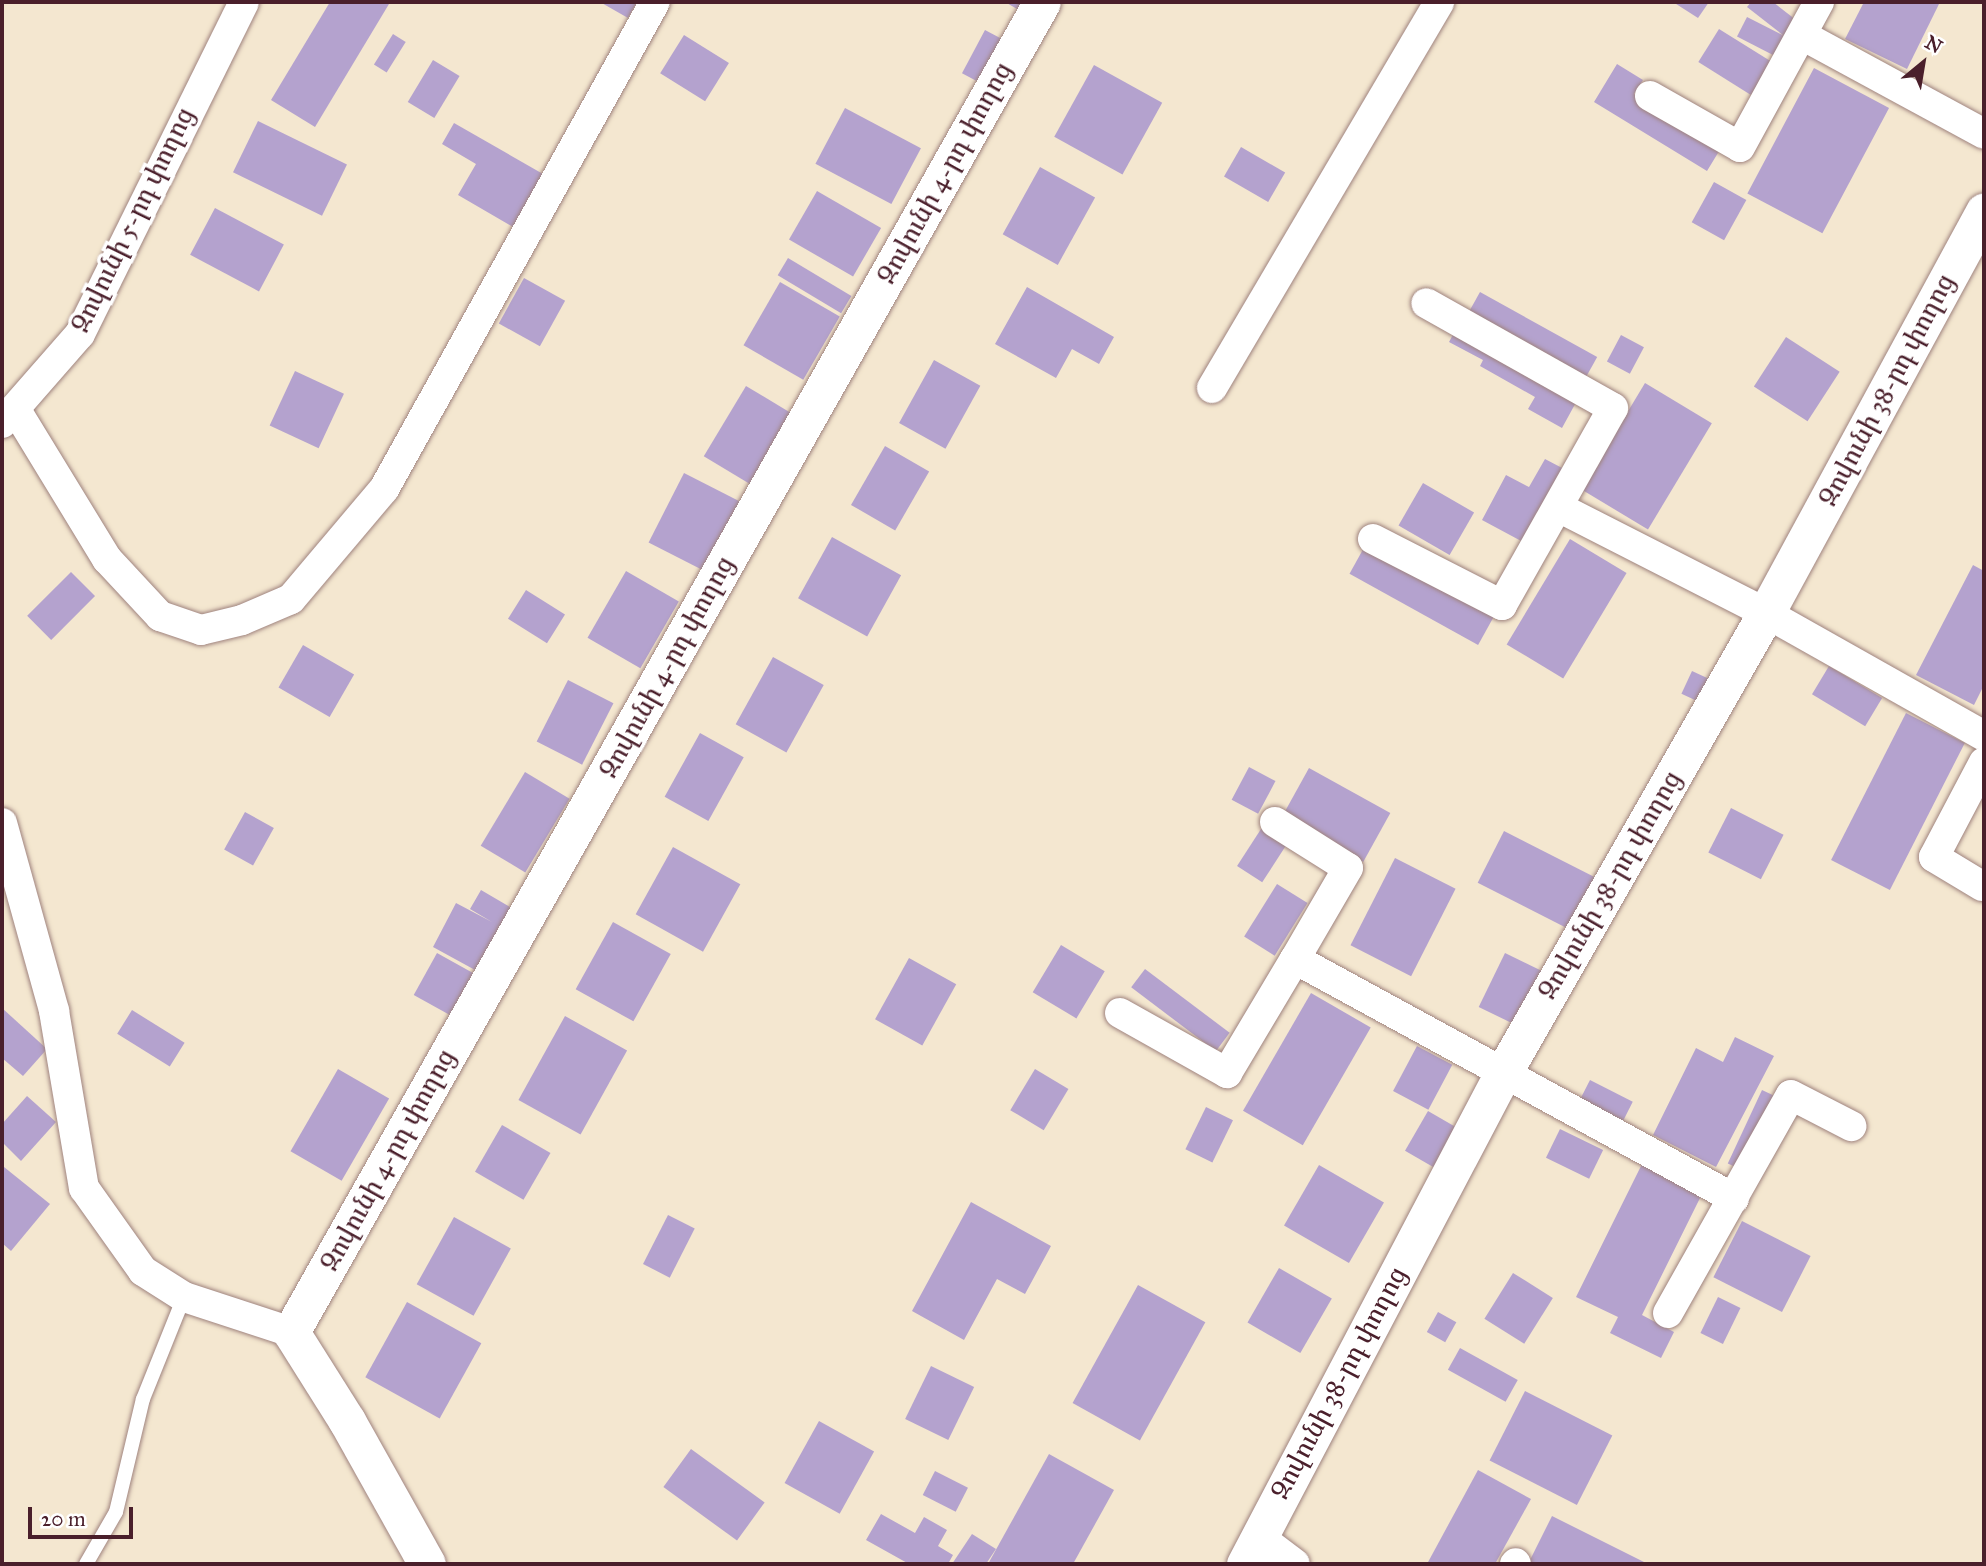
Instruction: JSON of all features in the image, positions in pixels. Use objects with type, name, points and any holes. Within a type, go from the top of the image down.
[{"type":"street","name":"Զովունի 5-րդ փողոց","points":[[9,417],[80,334],[244,2]]},
{"type":"street","points":[[9,417],[107,559],[160,616],[201,630],[242,620],[291,599],[384,489],[655,2]]},
{"type":"street","name":"Զովունի 4-րդ փողոց","points":[[291,1332],[1042,2]]},
{"type":"street","points":[[1212,388],[1438,2]]},
{"type":"street","points":[[1650,96],[1740,147],[1819,2]]},
{"type":"street","points":[[1802,35],[1984,134]]},
{"type":"street","name":"Զովունի 38-րդ փողոց","points":[[1252,1550],[1502,1075],[1766,614],[1984,211]]},
{"type":"street","points":[[1373,539],[1502,605],[1613,408],[1426,303]]},
{"type":"street","points":[[1559,507],[1766,614],[1984,736]]},
{"type":"street","points":[[1982,886],[1934,857],[1984,762]]},
{"type":"street","points":[[1120,1013],[1227,1073],[1348,868],[1275,822]]},
{"type":"street","points":[[2,823],[54,1011],[85,1188],[143,1271],[184,1297],[291,1332],[347,1421],[427,1564]]},
{"type":"street","points":[[1295,959],[1502,1075],[1734,1198]]},
{"type":"street","points":[[1668,1313],[1791,1095],[1851,1126]]},
{"type":"street","points":[[1252,1550],[1294,1564]]},
{"type":"lane","points":[[86,1564],[116,1512],[143,1399],[184,1297]]},
{"type":"building","points":[[330,2],[389,4],[315,127],[271,100]]},
{"type":"building","points":[[600,2],[637,2],[628,18]]},
{"type":"building","points":[[1005,2],[1031,2],[1024,13]]},
{"type":"building","points":[[1673,2],[1709,2],[1698,18]]},
{"type":"building","points":[[1751,2],[1773,2],[1796,20],[1784,36],[1747,7]]},
{"type":"building","points":[[1864,2],[1940,2],[1907,69],[1845,39]]},
{"type":"building","points":[[1747,17],[1784,36],[1774,56],[1737,37]]},
{"type":"building","points":[[1719,29],[1772,62],[1751,95],[1698,62]]},
{"type":"building","points":[[985,30],[1013,45],[990,88],[962,73]]},
{"type":"building","points":[[393,34],[406,42],[387,72],[374,65]]},
{"type":"building","points":[[684,35],[729,63],[705,101],[660,73]]},
{"type":"building","points":[[433,60],[460,76],[434,118],[408,102]]},
{"type":"building","points":[[1617,64],[1643,80],[1634,94],[1721,148],[1707,171],[1594,102]]},
{"type":"building","points":[[1094,65],[1162,103],[1122,175],[1054,137]]},
{"type":"building","points":[[1814,68],[1889,108],[1822,233],[1747,193]]},
{"type":"building","points":[[845,108],[921,148],[891,204],[815,164]]},
{"type":"building","points":[[258,121],[347,164],[322,216],[233,172]]},
{"type":"building","points":[[454,123],[543,174],[513,227],[458,195],[476,164],[442,144]]},
{"type":"building","points":[[1241,147],[1285,172],[1268,202],[1224,176]]},
{"type":"building","points":[[1040,167],[1095,198],[1058,265],[1003,234]]},
{"type":"building","points":[[1714,182],[1746,200],[1724,240],[1692,222]]},
{"type":"building","points":[[817,191],[881,228],[853,276],[789,239]]},
{"type":"building","points":[[215,208],[284,245],[259,291],[190,255]]},
{"type":"building","points":[[788,258],[851,296],[841,313],[778,275]]},
{"type":"building","points":[[524,278],[565,301],[540,346],[499,323]]},
{"type":"building","points":[[780,282],[840,316],[803,380],[744,345]]},
{"type":"building","points":[[1027,287],[1114,337],[1099,364],[1072,349],[1056,378],[995,344]]},
{"type":"building","points":[[1480,292],[1597,357],[1585,379],[1468,314]]},
{"type":"building","points":[[1456,329],[1579,397],[1562,428],[1528,409],[1535,397],[1480,366],[1483,360],[1449,342]]},
{"type":"building","points":[[1621,335],[1644,347],[1630,374],[1607,361]]},
{"type":"building","points":[[1786,337],[1840,372],[1808,421],[1754,386]]},
{"type":"building","points":[[934,360],[980,386],[945,449],[899,423]]},
{"type":"building","points":[[295,371],[344,394],[319,448],[270,425]]},
{"type":"building","points":[[1645,383],[1712,423],[1648,529],[1581,489]]},
{"type":"building","points":[[746,386],[802,419],[759,490],[704,456]]},
{"type":"building","points":[[885,446],[929,472],[895,530],[851,505]]},
{"type":"building","points":[[1545,459],[1564,469],[1523,542],[1482,520],[1506,475],[1529,487]]},
{"type":"building","points":[[684,473],[747,505],[712,575],[649,542]]},
{"type":"building","points":[[1423,483],[1474,512],[1450,555],[1398,525]]},
{"type":"building","points":[[832,537],[901,575],[867,637],[798,598]]},
{"type":"building","points":[[1570,539],[1627,573],[1563,678],[1507,644]]},
{"type":"building","points":[[1366,544],[1495,615],[1478,645],[1350,574]]},
{"type":"building","points":[[1973,565],[1984,571],[1984,685],[1974,705],[1916,675]]},
{"type":"building","points":[[626,571],[679,602],[640,668],[588,638]]},
{"type":"building","points":[[71,572],[95,596],[51,640],[27,616]]},
{"type":"building","points":[[526,590],[565,614],[547,643],[508,619]]},
{"type":"building","points":[[303,645],[354,674],[330,717],[278,687]]},
{"type":"building","points":[[773,657],[824,685],[786,752],[736,724]]},
{"type":"building","points":[[1829,666],[1882,698],[1865,726],[1812,694]]},
{"type":"building","points":[[1692,671],[1720,684],[1710,707],[1681,694]]},
{"type":"building","points":[[568,680],[613,703],[582,765],[537,741]]},
{"type":"building","points":[[1906,713],[1965,743],[1890,890],[1831,860]]},
{"type":"building","points":[[700,733],[744,757],[708,821],[665,797]]},
{"type":"building","points":[[1249,767],[1275,781],[1258,814],[1232,800]]},
{"type":"building","points":[[1309,768],[1390,813],[1363,862],[1282,817]]},
{"type":"building","points":[[525,772],[570,799],[525,872],[481,846]]},
{"type":"building","points":[[1731,808],[1784,835],[1761,879],[1708,853]]},
{"type":"building","points":[[245,812],[274,828],[253,866],[224,850]]},
{"type":"building","points":[[1261,829],[1286,845],[1262,882],[1237,866]]},
{"type":"building","points":[[1504,831],[1604,882],[1577,934],[1478,883]]},
{"type":"building","points":[[673,847],[740,884],[703,952],[636,914]]},
{"type":"building","points":[[1395,858],[1456,889],[1411,976],[1351,945]]},
{"type":"building","points":[[1277,884],[1308,903],[1275,956],[1244,937]]},
{"type":"building","points":[[481,890],[520,913],[486,976],[433,947],[456,903],[492,922],[470,909]]},
{"type":"building","points":[[613,922],[671,954],[633,1021],[576,989]]},
{"type":"building","points":[[1061,945],[1105,971],[1076,1018],[1033,992]]},
{"type":"building","points":[[437,953],[484,979],[461,1021],[414,995]]},
{"type":"building","points":[[1505,953],[1552,976],[1525,1030],[1479,1007]]},
{"type":"building","points":[[909,958],[956,984],[922,1045],[875,1019]]},
{"type":"building","points":[[1145,969],[1230,1033],[1216,1051],[1131,987]]},
{"type":"building","points":[[1311,993],[1371,1028],[1303,1145],[1243,1111]]},
{"type":"building","points":[[2,1008],[47,1049],[23,1076],[2,1058]]},
{"type":"building","points":[[132,1010],[185,1043],[170,1067],[117,1034]]},
{"type":"building","points":[[565,1016],[627,1050],[581,1134],[518,1100]]},
{"type":"building","points":[[1735,1037],[1774,1056],[1716,1167],[1653,1135],[1696,1048],[1723,1062]]},
{"type":"building","points":[[1417,1046],[1452,1065],[1428,1110],[1393,1091]]},
{"type":"building","points":[[338,1069],[389,1098],[342,1181],[290,1151]]},
{"type":"building","points":[[1035,1069],[1068,1089],[1044,1130],[1010,1110]]},
{"type":"building","points":[[1590,1080],[1633,1102],[1620,1128],[1577,1106]]},
{"type":"building","points":[[1762,1090],[1777,1097],[1743,1171],[1728,1163]]},
{"type":"building","points":[[27,1096],[56,1122],[21,1161],[2,1142],[2,1124]]},
{"type":"building","points":[[1206,1107],[1233,1120],[1212,1162],[1185,1149]]},
{"type":"building","points":[[1428,1111],[1462,1130],[1439,1170],[1405,1151]]},
{"type":"building","points":[[502,1125],[550,1153],[523,1200],[475,1172]]},
{"type":"building","points":[[1560,1129],[1603,1150],[1589,1179],[1546,1158]]},
{"type":"building","points":[[1642,1164],[1702,1194],[1642,1315],[1674,1332],[1661,1358],[1610,1333],[1618,1317],[1576,1297]]},
{"type":"building","points":[[1319,1165],[1384,1202],[1349,1263],[1284,1226]]},
{"type":"building","points":[[4,1167],[50,1204],[11,1251],[2,1243]]},
{"type":"building","points":[[971,1202],[1051,1246],[1025,1294],[997,1279],[964,1340],[912,1311]]},
{"type":"building","points":[[668,1215],[695,1229],[670,1278],[643,1264]]},
{"type":"building","points":[[454,1217],[511,1249],[474,1316],[417,1284]]},
{"type":"building","points":[[1742,1221],[1811,1256],[1782,1312],[1713,1277]]},
{"type":"building","points":[[1279,1268],[1332,1298],[1300,1353],[1248,1323]]},
{"type":"building","points":[[1513,1273],[1553,1298],[1524,1344],[1484,1319]]},
{"type":"building","points":[[1138,1285],[1205,1322],[1140,1440],[1073,1403]]},
{"type":"building","points":[[1718,1297],[1740,1308],[1723,1344],[1700,1333]]},
{"type":"building","points":[[407,1302],[481,1343],[440,1418],[365,1377]]},
{"type":"building","points":[[1438,1312],[1456,1322],[1445,1342],[1427,1332]]},
{"type":"building","points":[[1460,1348],[1518,1380],[1506,1402],[1448,1370]]},
{"type":"building","points":[[931,1366],[974,1387],[948,1440],[905,1419]]},
{"type":"building","points":[[1525,1391],[1612,1435],[1577,1505],[1490,1460]]},
{"type":"building","points":[[819,1421],[874,1452],[840,1514],[785,1483]]},
{"type":"building","points":[[691,1449],[765,1502],[737,1541],[663,1487]]},
{"type":"building","points":[[1049,1454],[1114,1490],[1073,1564],[988,1564]]},
{"type":"building","points":[[1478,1470],[1531,1499],[1495,1564],[1427,1564]]},
{"type":"building","points":[[935,1471],[968,1488],[956,1512],[923,1495]]},
{"type":"building","points":[[881,1514],[915,1533],[924,1517],[947,1530],[938,1546],[953,1555],[948,1564],[909,1564],[866,1540]]},
{"type":"building","points":[[1552,1516],[1648,1564],[1528,1564]]},
{"type":"building","points":[[972,1534],[996,1549],[986,1564],[952,1564]]}]
